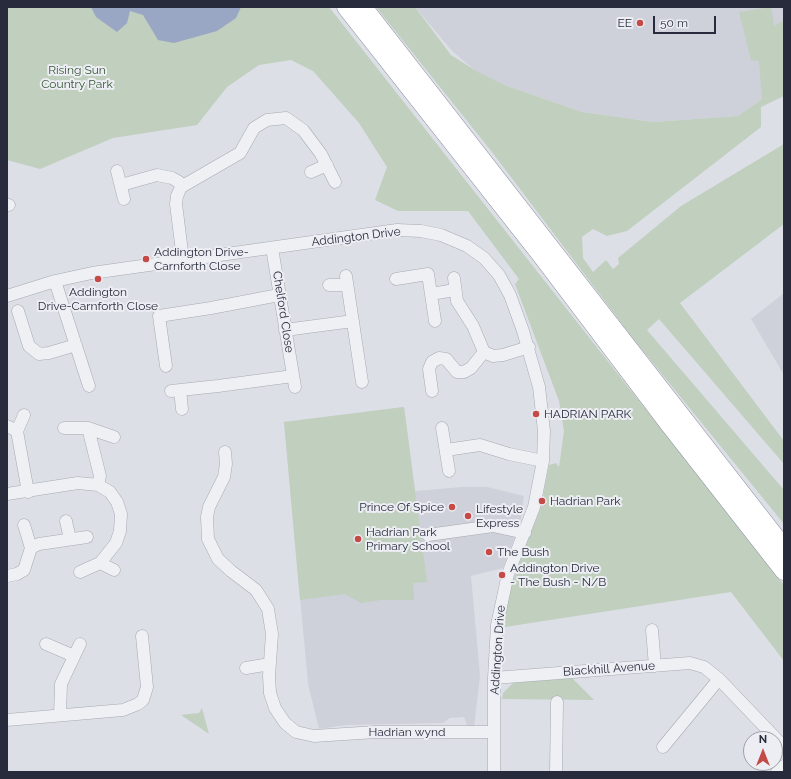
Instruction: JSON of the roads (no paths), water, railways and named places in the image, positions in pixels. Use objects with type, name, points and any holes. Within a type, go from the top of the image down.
[{"type":"highway","points":[[346,7],[541,255],[669,424],[784,571]]},
{"type":"highway","points":[[363,7],[784,548]]},
{"type":"street","points":[[183,260],[176,204],[177,196],[181,188],[240,153],[254,128],[267,120],[286,118],[303,130],[322,154],[335,182]]},
{"type":"street","points":[[311,172],[327,165]]},
{"type":"street","points":[[117,171],[124,200]]},
{"type":"street","points":[[121,185],[157,175],[172,178],[179,182],[181,188]]},
{"type":"street","name":"Addington Drive","points":[[7,296],[55,281],[92,273],[397,230],[421,231],[441,235],[467,246],[484,258],[499,275],[510,295],[529,347],[543,409],[543,461],[534,507],[511,566],[502,596],[497,624],[494,678],[494,772]]},
{"type":"street","name":"Chelford Close","points":[[182,409],[175,390],[294,381],[272,248]]},
{"type":"street","points":[[396,279],[428,274],[435,321]]},
{"type":"street","points":[[454,278],[457,301],[473,326],[484,352],[493,356],[503,355],[529,347]]},
{"type":"street","points":[[55,281],[76,345],[84,381]]},
{"type":"street","points":[[329,285],[338,286],[347,281],[362,382]]},
{"type":"street","points":[[431,294],[455,290]]},
{"type":"street","points":[[166,366],[159,316],[279,295]]},
{"type":"street","points":[[18,311],[29,346],[39,354],[49,353],[76,345]]},
{"type":"street","points":[[285,330],[353,321]]},
{"type":"street","points":[[432,391],[429,368],[432,362],[439,358],[446,360],[456,372],[464,372],[471,368],[484,352]]},
{"type":"street","points":[[24,415],[12,429],[28,492]]},
{"type":"street","points":[[64,428],[88,428],[114,437]]},
{"type":"street","points":[[88,428],[100,476],[98,485]]},
{"type":"street","points":[[442,428],[449,471]]},
{"type":"street","points":[[446,450],[480,445],[509,454],[543,461]]},
{"type":"street","points":[[225,452],[226,464],[224,477],[209,507],[207,516],[208,539],[218,559],[256,590],[264,600],[272,625],[270,664],[246,668]]},
{"type":"street","points":[[7,494],[28,492],[78,483],[98,485],[110,492],[118,502],[121,514],[120,531],[116,543],[100,563],[80,572]]},
{"type":"street","points":[[66,521],[70,539]]},
{"type":"street","points":[[7,576],[17,574],[24,570],[31,548],[24,525]]},
{"type":"street","points":[[428,535],[493,526],[525,533]]},
{"type":"street","points":[[31,548],[39,544],[87,537]]},
{"type":"street","points":[[100,563],[114,570]]},
{"type":"street","points":[[652,630],[655,666]]},
{"type":"street","points":[[7,720],[132,708],[143,700],[147,687],[142,636]]},
{"type":"street","points":[[46,644],[74,656]]},
{"type":"street","points":[[60,715],[61,684],[80,644]]},
{"type":"street","name":"Blackhill Avenue","points":[[494,678],[690,663],[704,667],[719,679],[784,747]]},
{"type":"street","name":"Hadrian wynd","points":[[270,664],[270,693],[279,716],[296,732],[320,736],[376,732],[494,732]]},
{"type":"street","points":[[663,747],[719,679]]},
{"type":"street","points":[[556,772],[557,702]]},
{"type":"street","points":[[777,772],[784,766]]},
{"type":"water","points":[[91,7],[241,7],[236,18],[217,31],[174,43],[158,40],[143,15],[130,11],[127,23],[117,32],[96,17]]},
{"type":"place","name":"EE","points":[[640,23]]},
{"type":"place","name":"Addington Drive- Carnforth Close","points":[[146,259]]},
{"type":"place","name":"Addington Drive-Carnforth Close","points":[[98,279]]},
{"type":"place","name":"HADRIAN PARK","points":[[536,414]]},
{"type":"place","name":"Hadrian Park","points":[[542,501]]},
{"type":"place","name":"Prince Of Spice","points":[[452,507]]},
{"type":"place","name":"Lifestyle Express","points":[[468,516]]},
{"type":"place","name":"Hadrian Park Primary School","points":[[358,539]]},
{"type":"place","name":"The Bush","points":[[489,552]]},
{"type":"place","name":"Addington Drive - The Bush - N/B","points":[[502,575]]},
{"type":"park label","name":"Rising Sun Country Park","points":[[77,77]]}]
